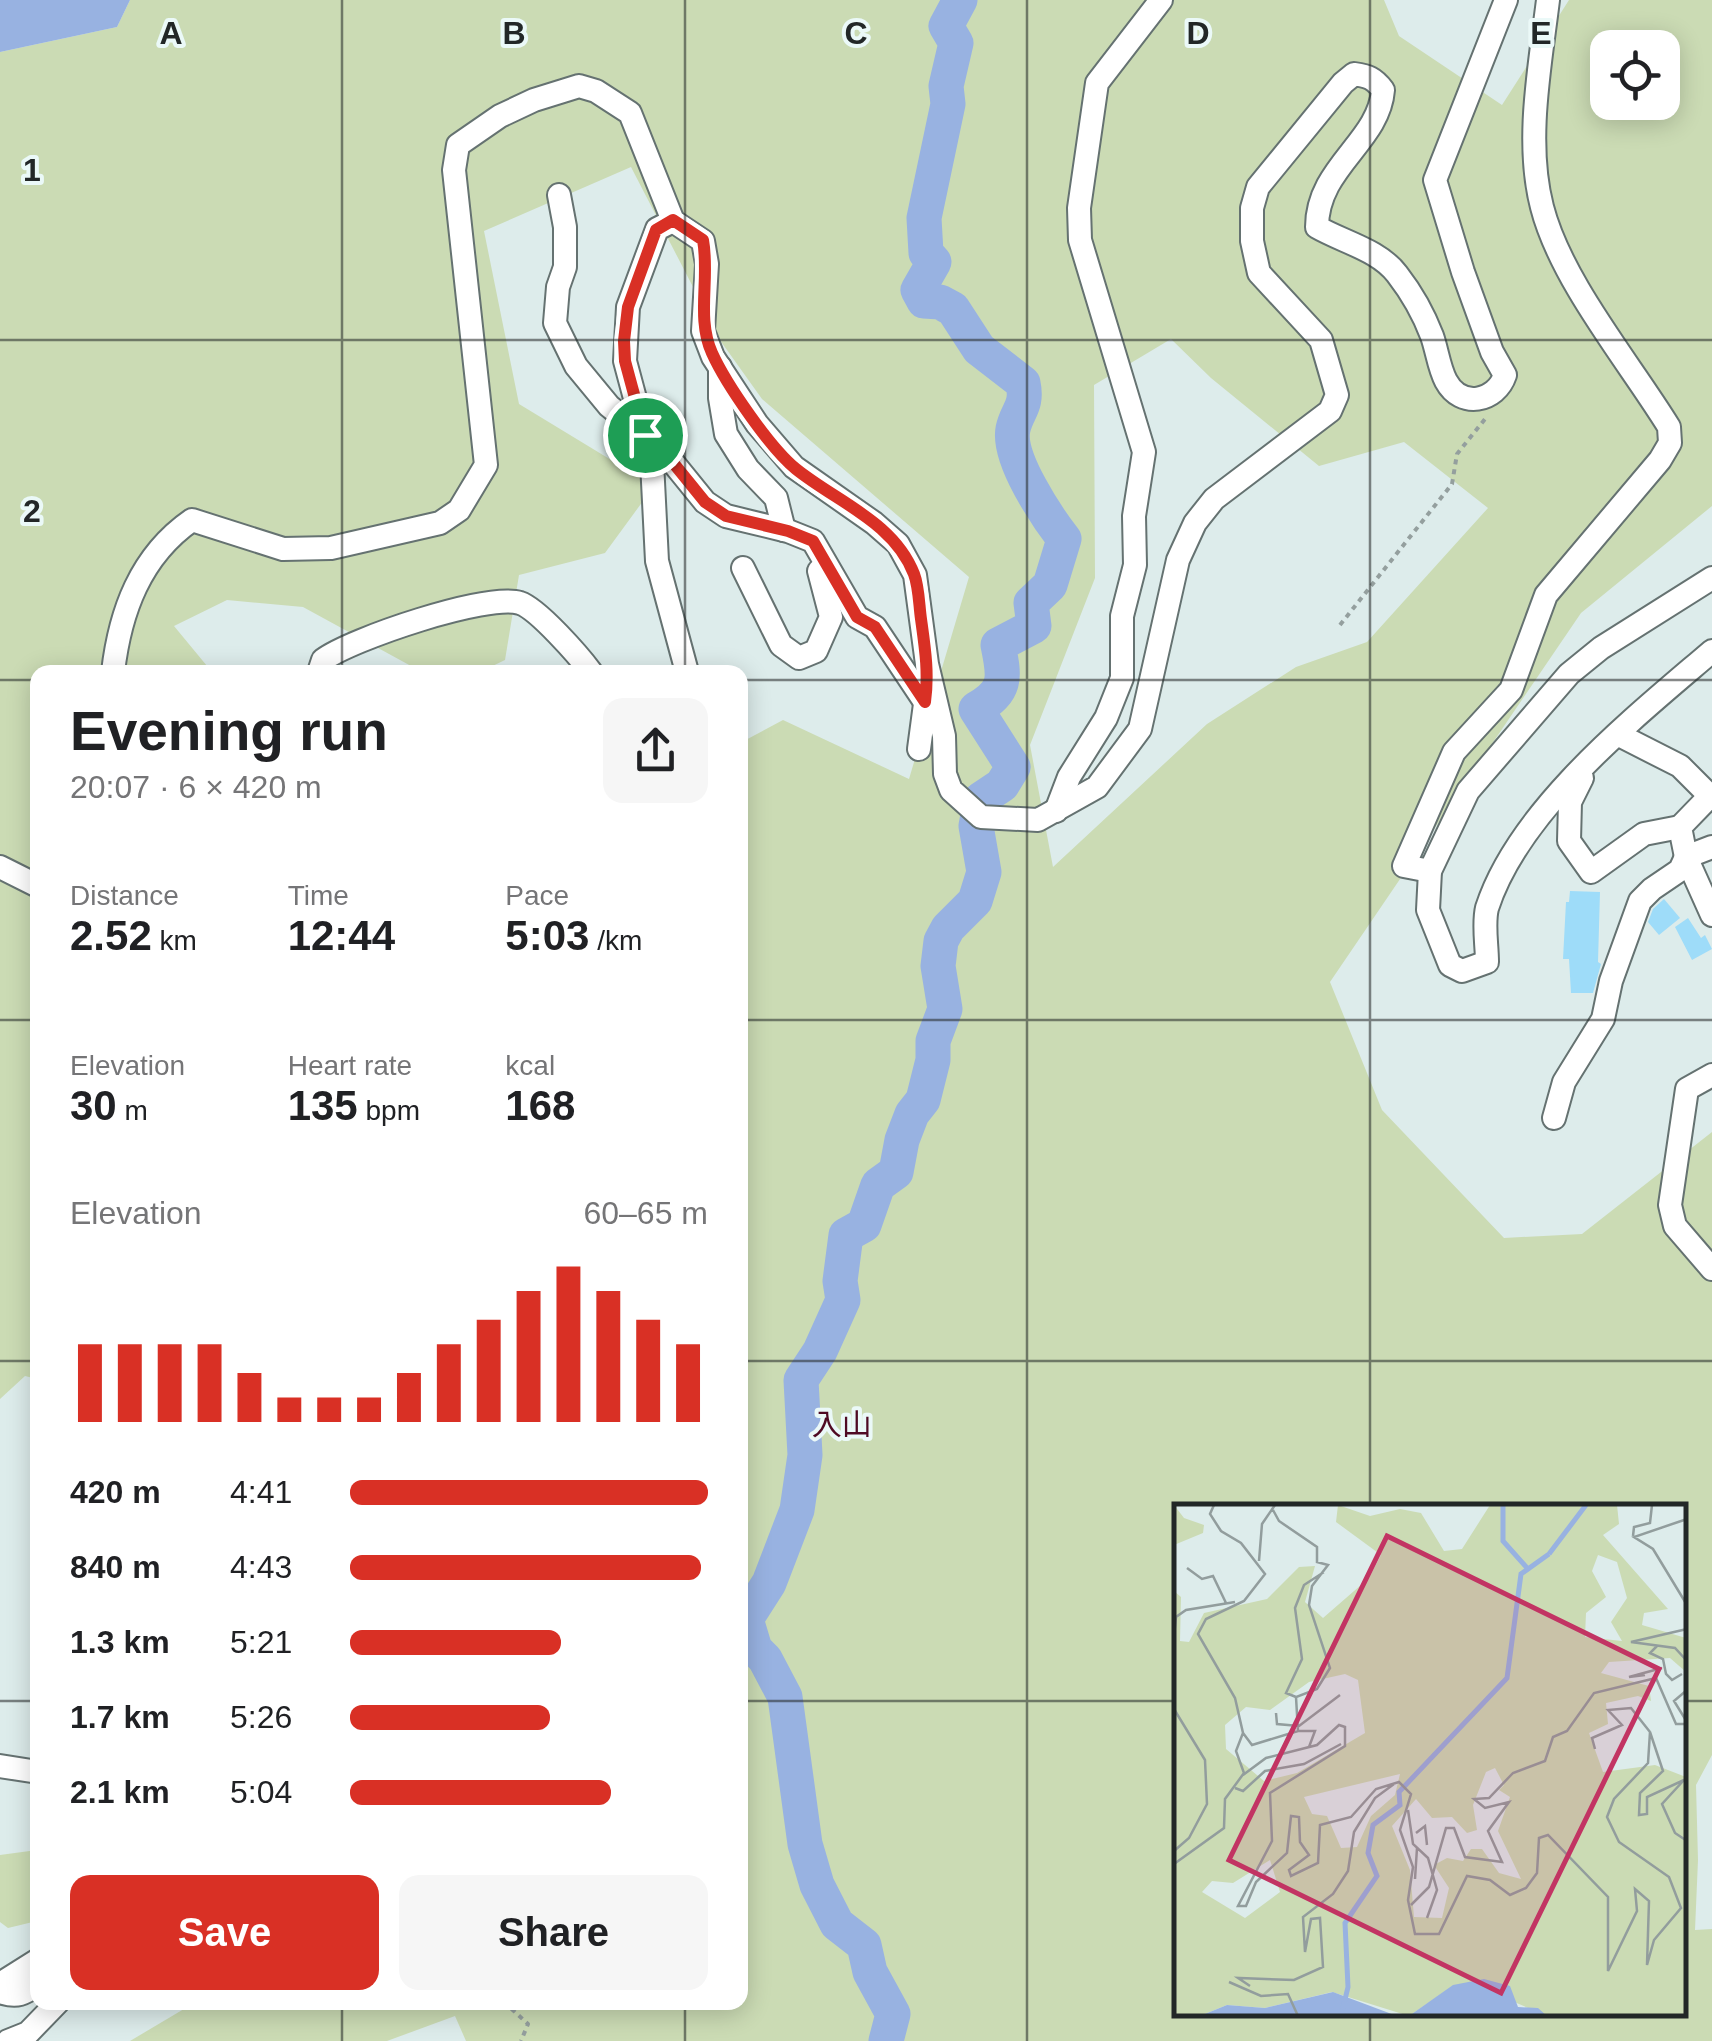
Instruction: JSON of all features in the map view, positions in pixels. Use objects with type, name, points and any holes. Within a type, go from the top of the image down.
[{"type":"street","points":[[1056,811],[1069,777],[1106,718],[1122,678],[1122,616],[1135,565],[1134,516],[1144,452],[1080,240],[1079,208],[1097,84],[1161,0]]},
{"type":"street","points":[[113,665],[131,592],[149,558],[192,520],[283,549],[331,548],[440,524],[459,510],[486,465],[454,170],[458,145],[514,108],[579,86],[596,91],[630,113],[673,220],[703,240],[707,264],[703,331],[720,368],[757,424],[794,467],[874,522],[898,544],[914,576],[944,736],[945,774],[951,790],[980,817],[1038,820],[1097,788],[1140,729],[1178,560],[1195,523],[1214,499],[1330,411],[1335,402],[1337,395],[1322,340],[1259,273],[1252,240],[1252,208],[1265,177],[1343,82],[1354,74],[1370,76],[1377,82],[1383,90],[1382,101],[1372,122],[1324,188],[1317,206],[1317,227],[1374,254],[1396,271],[1431,333],[1446,384],[1460,394],[1482,400],[1491,396],[1503,381],[1505,375],[1492,352],[1434,180],[1506,0]]},
{"type":"street","points":[[1430,871],[1404,866],[1454,752],[1512,690],[1546,596],[1670,443],[1669,427],[1554,244],[1541,205],[1535,140],[1548,0]]},
{"type":"street","points":[[559,194],[565,267],[558,287],[556,323],[576,366],[609,406],[662,449],[705,502],[726,516],[813,541],[857,617],[875,627],[925,702]]},
{"type":"street","points":[[673,220],[656,230],[628,307],[625,361],[652,462],[657,561],[685,665]]},
{"type":"street","points":[[720,368],[726,434],[748,469],[776,498],[784,530]]},
{"type":"street","points":[[743,568],[780,645],[799,658],[816,651],[832,618],[816,561],[821,556]]},
{"type":"street","points":[[1712,578],[1601,648],[1569,674],[1468,791],[1430,871],[1428,910],[1450,965],[1462,971],[1487,962],[1486,912],[1516,844],[1546,806],[1712,652]]},
{"type":"street","points":[[321,665],[323,660],[348,646],[428,616],[502,601],[525,604],[584,665]]},
{"type":"street","points":[[919,749],[929,671]]},
{"type":"street","points":[[1582,771],[1582,783],[1570,802],[1569,841],[1591,872],[1644,834],[1680,827],[1711,795],[1680,766],[1618,736]]},
{"type":"street","points":[[1680,827],[1686,858],[1712,915]]},
{"type":"street","points":[[1554,1118],[1564,1082],[1603,1019],[1611,981],[1640,902],[1680,870],[1686,858],[1712,847]]},
{"type":"street","points":[[0,868],[30,882]]},
{"type":"street","points":[[1712,1076],[1687,1089],[1670,1204],[1675,1226],[1712,1269]]},
{"type":"street","points":[[0,1745],[20,1769]]},
{"type":"street","points":[[0,1984],[30,1965]]},
{"type":"street","points":[[0,1992],[12,1996],[30,1990]]},
{"type":"street","points":[[8,2041],[28,2033],[50,2010]]},
{"type":"path","points":[[1340,625],[1452,484],[1458,454],[1490,413]]},
{"type":"path","points":[[513,2010],[528,2024],[521,2041]]},
{"type":"green space","points":[[130,0],[1384,0],[1399,36],[1502,105],[1569,0],[1712,0],[1712,506],[1581,613],[1330,982],[1382,1110],[1504,1238],[1582,1234],[1712,1132],[1712,1755],[1696,1785],[1695,1930],[1712,1929],[1712,2041],[466,2041],[455,2016],[387,2041],[130,2041],[182,2010],[748,2010],[748,739],[783,720],[909,779],[969,577],[762,399],[722,343],[631,167],[484,231],[519,404],[654,486],[605,553],[519,575],[505,660],[495,665],[409,665],[303,607],[227,600],[174,626],[206,665],[30,665],[30,1377],[25,1376],[0,1399],[0,52],[117,27]],"holes":[[[1171,339],[1211,378],[1319,466],[1404,442],[1488,508],[1367,642],[1296,667],[1207,724],[1053,867],[1030,745],[1095,578],[1094,385]]]},
{"type":"green space","points":[[30,1851],[30,1923],[8,1928],[0,1922],[0,1855]]},
{"type":"water","points":[[0,0],[130,0],[117,27],[0,52]]},
{"type":"building","points":[[1570,891],[1600,892],[1601,964],[1593,993],[1571,993],[1569,959],[1563,959]]},
{"type":"building","points":[[1664,899],[1680,918],[1659,935],[1648,922],[1653,909]]},
{"type":"building","points":[[1688,918],[1701,938],[1705,935],[1712,949],[1692,960],[1675,927]]},
{"type":"waterway","points":[[748,1616],[769,1583],[797,1510],[805,1455],[801,1380],[820,1351],[843,1300],[840,1281],[846,1235],[864,1225],[878,1185],[896,1172],[902,1140],[912,1114],[923,1100],[933,1060],[933,1041],[945,1009],[938,966],[941,941],[948,928],[975,901],[984,872],[976,826],[981,799],[1002,785],[1013,767],[976,709],[994,696],[1001,683],[998,645],[1034,626],[1031,603],[1050,585],[1064,539],[1030,487],[1016,455],[1013,429],[1023,403],[1023,383],[979,349],[953,309],[940,302],[924,301],[918,290],[934,262],[926,253],[924,218],[948,104],[946,86],[956,43],[946,26],[960,0]]},
{"type":"waterway","points":[[748,1626],[755,1649],[765,1659],[785,1697],[805,1844],[817,1885],[837,1924],[864,1945],[870,1972],[893,2014],[886,2041]]},
{"type":"district","name":"入山","points":[[842,1425]]},
{"type":"route","points":[[673,220],[703,240],[707,264],[703,331],[714,356],[757,424],[794,467],[874,522],[898,544],[914,576],[929,671],[925,702],[875,627],[857,617],[841,594],[813,541],[726,516],[705,502],[662,449],[645,435],[625,361],[628,307],[656,230],[673,220]]}]
